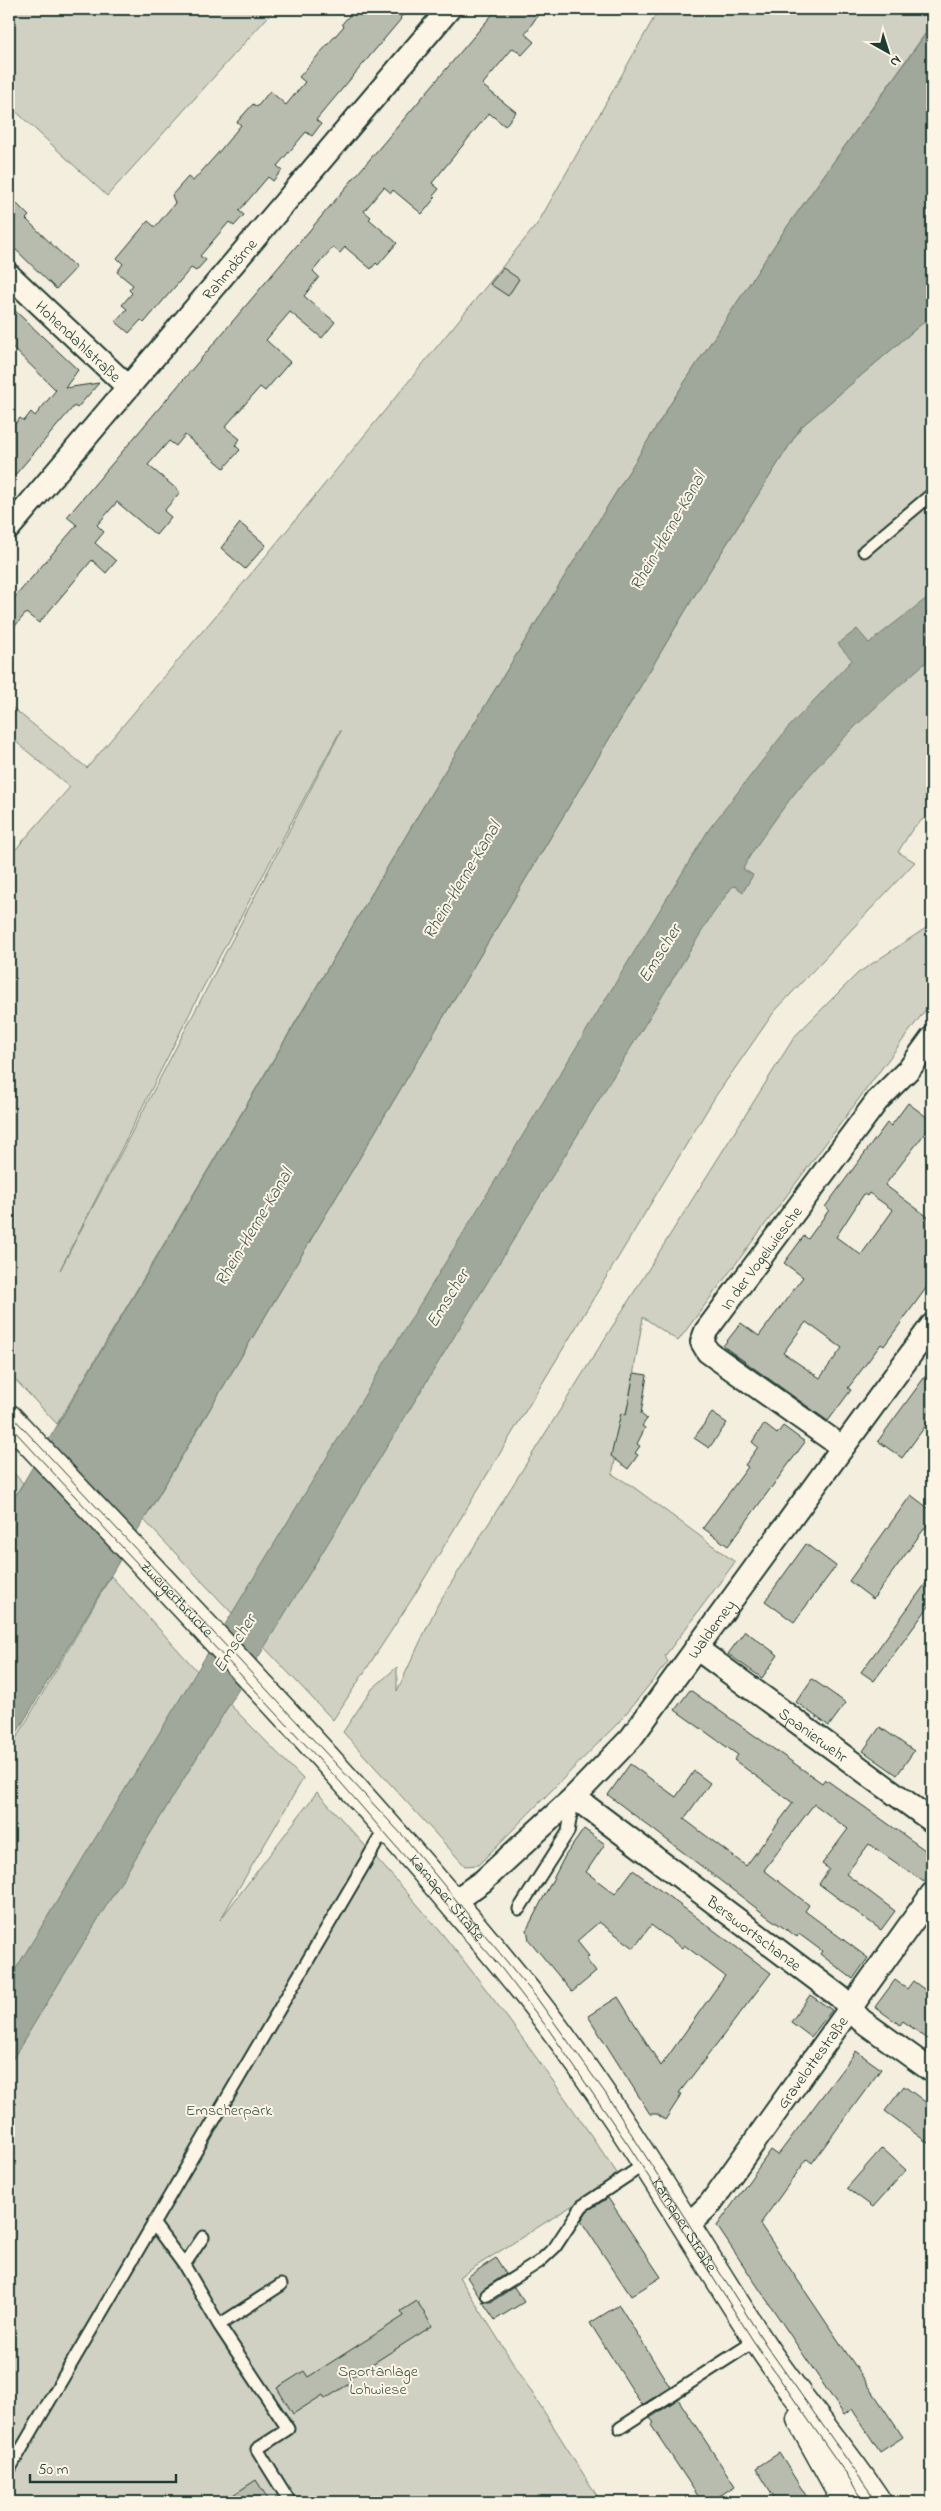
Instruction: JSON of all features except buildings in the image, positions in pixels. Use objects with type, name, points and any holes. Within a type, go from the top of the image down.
[{"type":"main road","name":"Zweigertbrücke","points":[[9,1419],[387,1826]]},
{"type":"main road","name":"Karnaper Straße","points":[[387,1826],[453,1902],[532,1999],[603,2098],[762,2344],[852,2464],[877,2502]]},
{"type":"main road","name":"Karnaper Straße","points":[[762,2344],[847,2502]]},
{"type":"street","name":"Rahmdörne","points":[[9,528],[449,9]]},
{"type":"street","name":"Hohendahlstraße","points":[[9,275],[128,387]]},
{"type":"street","name":"In der Vogelwiesche","points":[[842,1447],[708,1352],[702,1342],[706,1331],[877,1101],[910,1068],[932,1038]]},
{"type":"street","name":"Waldemey","points":[[453,1902],[483,1880],[574,1797],[631,1738],[932,1325]]},
{"type":"street","name":"Spanierwehr","points":[[696,1648],[932,1821]]},
{"type":"street","name":"Berswortschanze","points":[[574,1797],[840,1997],[861,2020],[932,2071]]},
{"type":"street","name":"Gravelottestraße","points":[[686,2227],[710,2204],[932,1894]]},
{"type":"lane","points":[[864,551],[932,494]]},
{"type":"lane","points":[[519,1909],[568,1832],[574,1797]]},
{"type":"lane","points":[[9,2470],[387,1826]]},
{"type":"lane","points":[[487,2295],[539,2262],[555,2247],[582,2206],[645,2164]]},
{"type":"lane","points":[[154,2223],[184,2265],[219,2325],[288,2429],[257,2449],[290,2502]]},
{"type":"lane","points":[[184,2265],[203,2237]]},
{"type":"lane","points":[[219,2325],[281,2285]]},
{"type":"lane","points":[[620,2428],[762,2344]]},
{"type":"green space","points":[[9,9],[275,9],[107,196],[9,105]]},
{"type":"green space","points":[[659,9],[932,9],[932,24],[784,231],[671,403],[432,792],[57,1424],[9,1373],[9,857],[70,787],[9,736],[9,705],[87,768],[261,562],[538,223]],"holes":[[[341,731],[60,1270],[199,995]]]},
{"type":"green space","points":[[932,315],[932,811],[913,828],[898,852],[915,862],[774,1012],[715,1097],[412,1599],[333,1720],[144,1520],[702,583],[801,427]]},
{"type":"green space","points":[[932,924],[932,1001],[678,1341],[643,1317],[628,1405],[612,1474],[632,1486],[735,1562],[665,1656],[668,1662],[619,1722],[478,1865],[465,1866],[343,1732],[372,1689],[397,1667],[397,1691],[438,1604],[795,1036],[858,973]]},
{"type":"green space","points":[[9,1468],[23,1483],[9,1506]]},
{"type":"green space","points":[[111,1576],[198,1672],[303,1779],[220,1920],[317,1792],[406,1891],[459,1955],[530,2048],[619,2176],[459,2277],[601,2502],[9,2502],[9,1751]]},
{"type":"water","name":"Rhein-Herne-Kanal","points":[[932,25],[932,315],[801,427],[702,583],[9,1746],[9,1507],[432,792],[671,403],[784,231]]},
{"type":"water","name":"Emscher","points":[[932,594],[932,657],[867,715],[826,756],[789,801],[753,851],[743,869],[753,875],[743,892],[735,886],[732,887],[710,918],[9,2065],[9,1980],[709,829],[787,729],[852,660],[838,644],[857,629],[869,643]]},
{"type":"tram line","points":[[9,1413],[405,1838],[536,1997],[606,2094],[766,2345],[877,2502]]},
{"type":"tram line","points":[[9,1425],[342,1784],[502,1969],[549,2030],[629,2146],[754,2342],[851,2481],[863,2502]]},
{"type":"park label","name":"Emscherpark","points":[[229,2109]]},
{"type":"park label","name":"Sportanlage Lohwiese","points":[[378,2379]]}]
